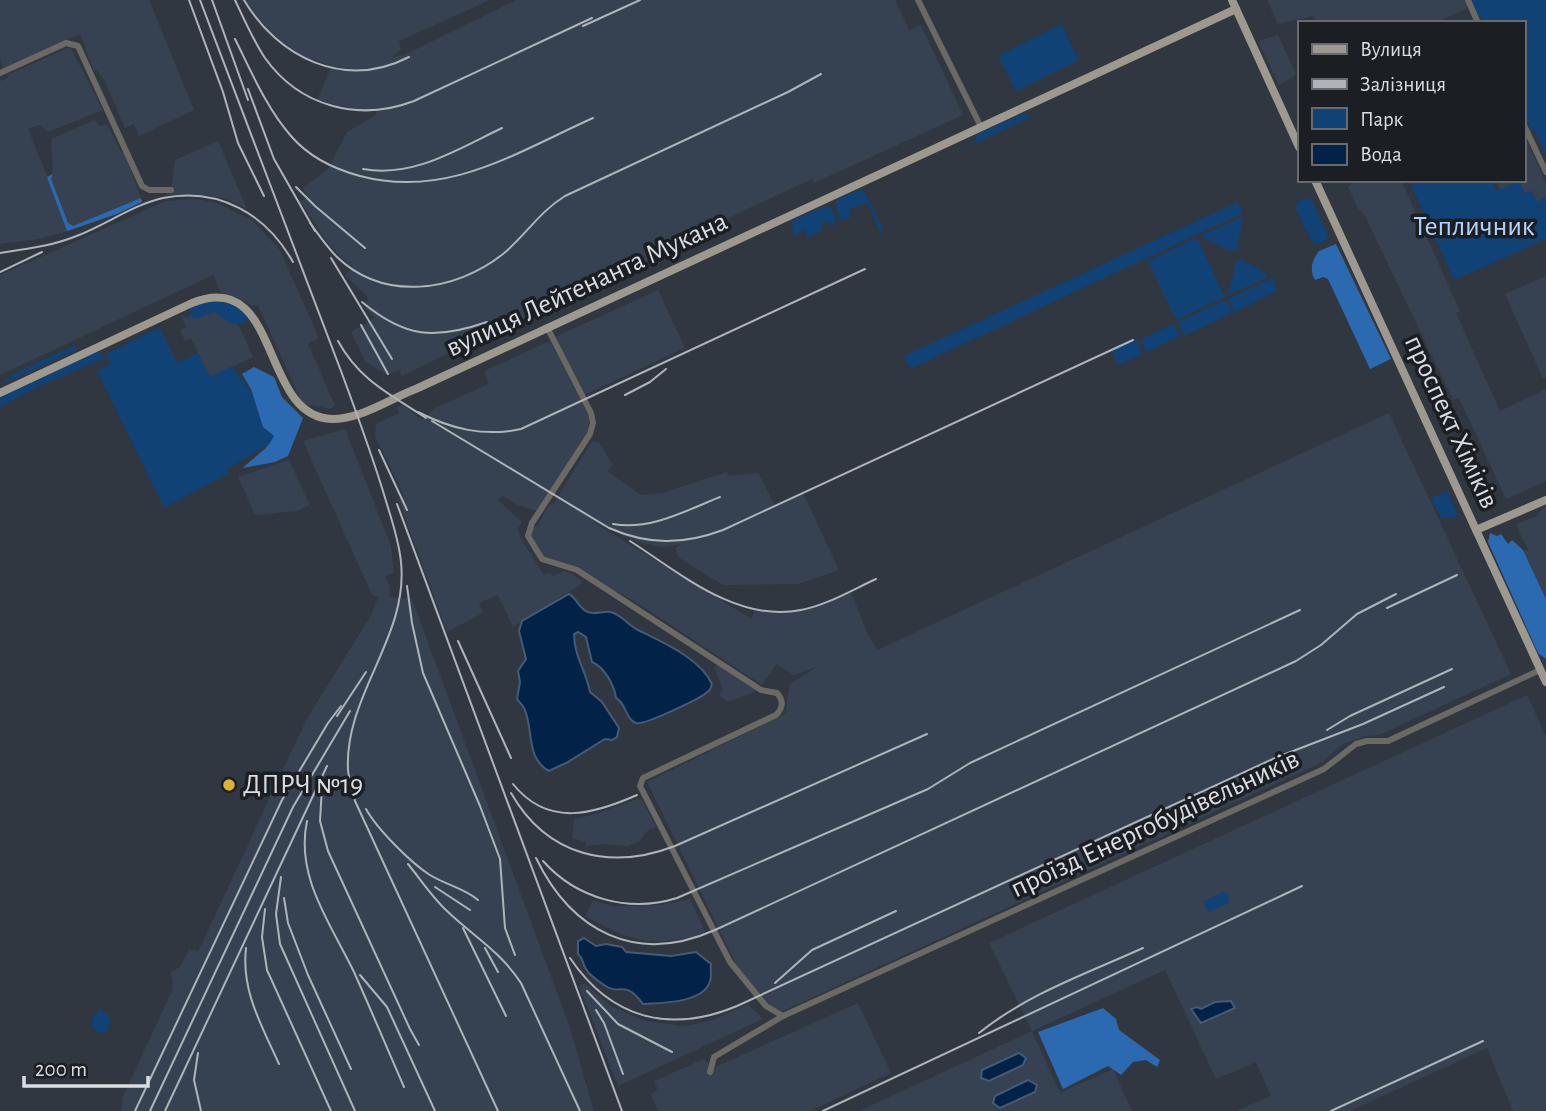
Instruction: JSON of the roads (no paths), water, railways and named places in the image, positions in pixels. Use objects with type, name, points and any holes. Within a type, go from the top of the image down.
[{"type":"main road","name":"вулиця Лейтенанта Мукана","points":[[0,393],[189,304],[210,297],[233,301],[246,309],[258,325],[298,405],[311,414],[329,418],[346,417],[369,409],[981,127],[1234,4]]},
{"type":"main road","points":[[1234,4],[1298,145]]},
{"type":"main road","name":"проспект Хіміків","points":[[1316,182],[1546,682]]},
{"type":"main road","points":[[1476,530],[1546,500]]},
{"type":"street","points":[[918,0],[981,127]]},
{"type":"street","points":[[1468,0],[1477,21]]},
{"type":"street","points":[[0,74],[66,43],[78,46],[142,186],[149,190],[171,190]]},
{"type":"street","points":[[1525,127],[1546,172]]},
{"type":"street","points":[[547,327],[592,413],[593,423],[586,441],[532,523],[528,536],[530,542],[542,559],[577,570],[761,690],[777,693],[783,703],[782,710],[776,715],[643,778],[640,786],[730,962],[766,1006],[783,1016]]},
{"type":"street","name":"проїзд Енергобудівельників","points":[[710,1072],[714,1057],[783,1016],[1324,769],[1356,744],[1388,741],[1540,670]]},
{"type":"water","points":[[569,594],[585,611],[614,613],[634,628],[680,652],[699,666],[712,684],[709,691],[693,701],[636,723],[616,698],[611,682],[604,672],[592,662],[586,637],[578,632],[574,634],[590,692],[602,702],[619,728],[617,737],[612,740],[605,739],[549,771],[536,758],[527,716],[517,699],[520,682],[518,671],[526,659],[519,631],[522,621]]},
{"type":"water","points":[[584,938],[596,946],[606,944],[622,947],[626,952],[671,956],[696,952],[711,964],[711,979],[700,994],[691,998],[643,1004],[631,992],[610,988],[589,973],[578,954],[578,941]]},
{"type":"water","points":[[1231,1001],[1235,1008],[1201,1023],[1191,1009],[1201,1009],[1215,1002]]},
{"type":"water","points":[[1019,1053],[1026,1058],[1023,1065],[989,1081],[981,1078],[982,1070]]},
{"type":"water","points":[[1028,1080],[1037,1085],[1035,1092],[1000,1108],[993,1103],[995,1096]]},
{"type":"railway","points":[[189,0],[223,92],[238,143],[264,196]]},
{"type":"railway","points":[[200,0],[359,419],[399,546],[401,589],[396,616],[365,691],[349,743],[348,770],[355,801],[498,1111]]},
{"type":"railway","points":[[212,0],[248,100]]},
{"type":"railway","points":[[235,0],[265,58],[279,75],[313,99],[352,110],[393,107],[414,101],[592,18]]},
{"type":"railway","points":[[244,0],[275,38],[315,63],[338,69],[361,70],[385,66],[409,57]]},
{"type":"railway","points":[[583,26],[640,0]]},
{"type":"railway","points":[[235,39],[267,102],[291,136],[322,161],[360,176],[392,182],[422,182],[451,177],[508,158],[593,118]]},
{"type":"railway","points":[[310,223],[337,257],[376,281],[398,286],[442,284],[484,267],[503,254],[548,209],[565,196],[821,74]]},
{"type":"railway","points":[[248,89],[274,159],[315,231]]},
{"type":"railway","points":[[363,169],[382,171],[418,166],[452,153],[502,128]]},
{"type":"railway","points":[[296,187],[365,248]]},
{"type":"railway","points":[[0,253],[59,242],[152,201],[184,196],[222,201],[239,208],[269,230],[293,262]]},
{"type":"railway","points":[[0,272],[42,252]]},
{"type":"railway","points":[[331,258],[392,359]]},
{"type":"railway","points":[[418,412],[468,430],[494,432],[521,429],[865,269]]},
{"type":"railway","points":[[362,302],[392,323],[421,332],[452,332],[487,322]]},
{"type":"railway","points":[[361,325],[388,374]]},
{"type":"railway","points":[[432,421],[609,528],[638,538],[680,540],[723,530],[1133,340]]},
{"type":"railway","points":[[338,341],[366,377],[426,418]]},
{"type":"railway","points":[[625,395],[650,382],[666,369]]},
{"type":"railway","points":[[379,450],[407,510]]},
{"type":"railway","points":[[613,524],[641,525],[654,522],[720,497]]},
{"type":"railway","points":[[397,504],[622,1111]]},
{"type":"railway","points":[[630,541],[710,592],[754,609],[777,612],[811,608],[876,579]]},
{"type":"railway","points":[[1387,608],[1457,575]]},
{"type":"railway","points":[[407,586],[423,673],[500,859],[505,928],[515,955]]},
{"type":"railway","points":[[536,858],[551,884],[568,905],[588,923],[609,935],[633,942],[659,944],[686,940],[715,930],[1296,661],[1321,645],[1357,614],[1396,594]]},
{"type":"railway","points":[[543,861],[572,885],[605,899],[641,904],[677,898],[928,789],[970,763],[1300,610]]},
{"type":"railway","points":[[458,641],[511,758]]},
{"type":"railway","points":[[1327,730],[1350,716],[1452,669]]},
{"type":"railway","points":[[337,716],[366,672]]},
{"type":"railway","points":[[570,958],[586,979],[623,1007],[666,1019],[688,1019],[712,1014],[737,1006],[1275,758],[1363,724],[1444,687]]},
{"type":"railway","points":[[135,1111],[282,800],[341,706]]},
{"type":"railway","points":[[150,1111],[293,807],[350,711]]},
{"type":"railway","points":[[511,793],[526,814],[543,831],[562,844],[604,857],[627,857],[675,846],[927,734]]},
{"type":"railway","points":[[165,1111],[327,766]]},
{"type":"railway","points":[[513,784],[527,798],[556,812],[588,811],[637,795]]},
{"type":"railway","points":[[322,787],[320,821],[328,851],[419,1045]]},
{"type":"railway","points":[[366,809],[386,836],[422,870],[478,900]]},
{"type":"railway","points":[[307,821],[306,861],[317,900],[354,972],[404,1087]]},
{"type":"railway","points":[[408,864],[442,906],[495,953],[521,983],[580,1111]]},
{"type":"railway","points":[[281,877],[276,914],[280,944],[355,1111]]},
{"type":"railway","points":[[823,1111],[1302,886]]},
{"type":"railway","points":[[435,887],[470,910]]},
{"type":"railway","points":[[284,898],[288,923],[308,975],[351,1069]]},
{"type":"railway","points":[[265,909],[262,937],[267,970],[331,1111]]},
{"type":"railway","points":[[775,983],[812,950],[896,911]]},
{"type":"railway","points":[[463,928],[506,1016]]},
{"type":"railway","points":[[246,948],[245,964],[250,994],[279,1064]]},
{"type":"railway","points":[[485,948],[498,972]]},
{"type":"railway","points":[[979,1033],[1037,996],[1143,948]]},
{"type":"railway","points":[[360,975],[387,1007],[435,1111]]},
{"type":"railway","points":[[587,991],[618,1024],[672,1052]]},
{"type":"railway","points":[[596,1010],[604,1023],[623,1074]]},
{"type":"railway","points":[[1331,1111],[1483,1041]]},
{"type":"railway","points":[[198,1053],[194,1080],[201,1111]]},
{"type":"place","name":"ДПРЧ №19","points":[[229,785]]},
{"type":"park label","name":"Тепличник","points":[[1474,227]]}]
